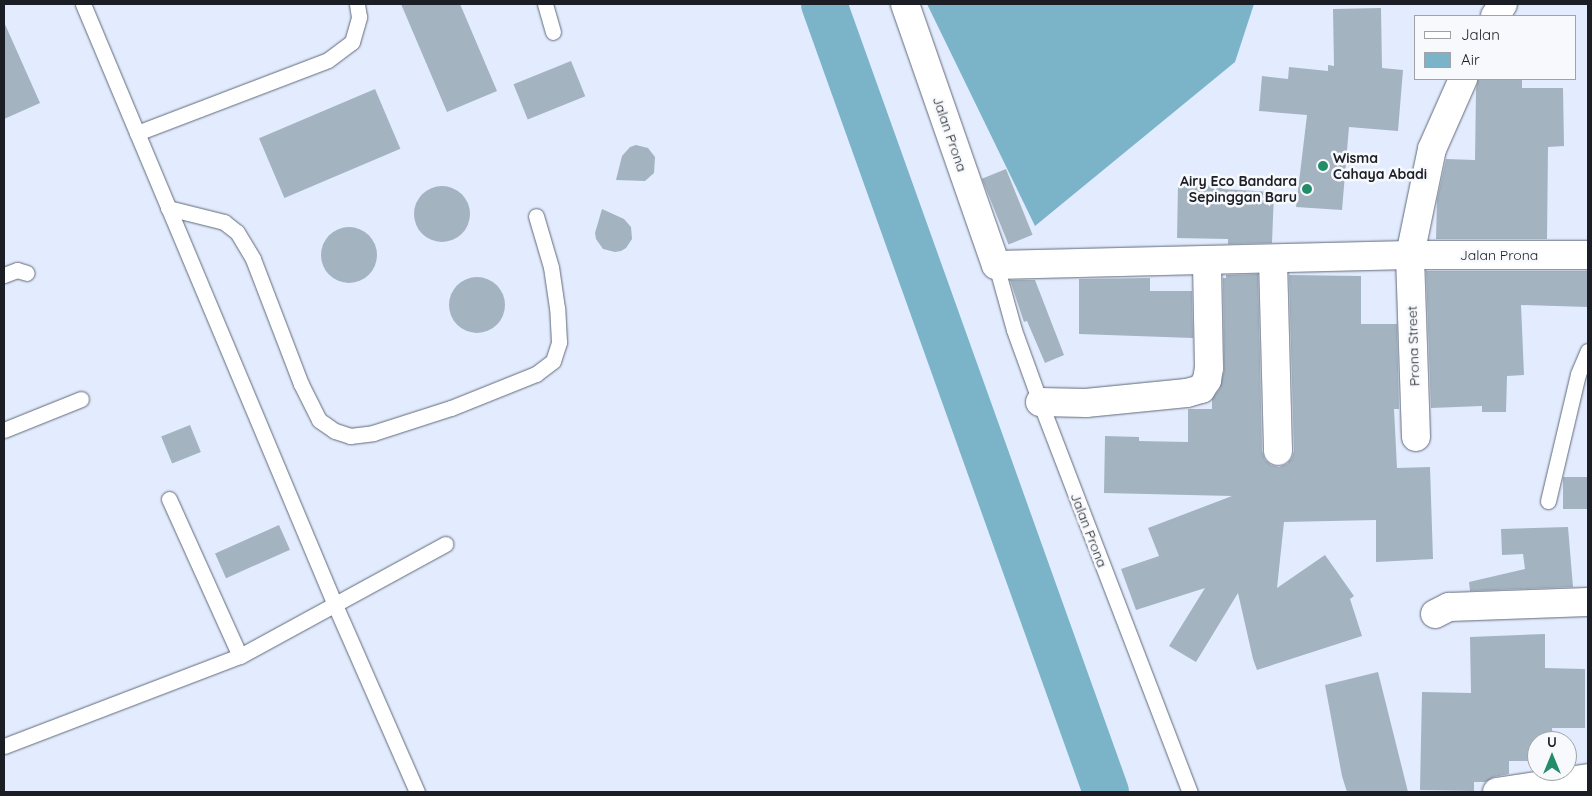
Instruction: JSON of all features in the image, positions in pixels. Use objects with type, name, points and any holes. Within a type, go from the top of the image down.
[{"type":"street","name":"Jalan Prona","points":[[905,4],[996,265],[1273,260],[1410,255],[1588,255]]},
{"type":"street","points":[[1496,15],[1503,4]]},
{"type":"street","points":[[1410,255],[1432,149],[1463,80]]},
{"type":"street","name":"Prona Street","points":[[1410,255],[1416,437]]},
{"type":"street","points":[[1273,260],[1278,451]]},
{"type":"street","points":[[1040,402],[1086,403],[1188,393],[1201,389],[1207,380],[1209,368],[1207,261]]},
{"type":"street","points":[[1435,614],[1449,607],[1588,602]]},
{"type":"street","points":[[1497,792],[1588,778]]},
{"type":"lane","points":[[83,4],[335,605],[417,792]]},
{"type":"lane","points":[[137,133],[328,60],[352,42],[359,17],[357,4]]},
{"type":"lane","points":[[545,4],[552,32]]},
{"type":"lane","points":[[168,208],[224,222],[237,232],[253,259],[301,384],[320,420],[335,431],[350,436],[373,433],[451,408],[536,374],[553,361],[559,342],[557,308],[551,267],[536,216]]},
{"type":"lane","name":"Jalan Prona","points":[[996,265],[1014,330],[1040,402],[1190,792]]},
{"type":"lane","points":[[4,275],[16,270],[27,273]]},
{"type":"lane","points":[[1548,501],[1578,374],[1588,352]]},
{"type":"lane","points":[[4,430],[81,399]]},
{"type":"lane","points":[[169,499],[240,656]]},
{"type":"lane","points":[[4,746],[240,656],[445,544]]},
{"type":"water","points":[[927,4],[1254,4],[1235,62],[1035,226]]},
{"type":"building","points":[[401,4],[460,4],[497,91],[447,112]]},
{"type":"building","points":[[1381,8],[1382,68],[1403,70],[1398,131],[1349,127],[1342,210],[1296,207],[1307,115],[1259,111],[1262,76],[1288,79],[1289,67],[1328,71],[1328,65],[1334,66],[1333,9]]},
{"type":"building","points":[[4,22],[40,103],[4,119]]},
{"type":"building","points":[[571,61],[585,96],[528,119],[514,84]]},
{"type":"building","points":[[1478,80],[1522,80],[1522,88],[1563,88],[1564,146],[1548,147],[1547,239],[1436,239],[1437,200],[1446,159],[1475,160]]},
{"type":"building","points":[[375,89],[400,149],[284,198],[259,138]]},
{"type":"building","points":[[636,145],[648,148],[655,157],[654,173],[645,181],[616,180],[622,156],[630,147]]},
{"type":"building","points":[[1006,169],[1033,235],[1008,245],[982,179]]},
{"type":"building","points":[[1178,185],[1223,186],[1223,189],[1274,192],[1272,243],[1228,244],[1228,239],[1177,238]]},
{"type":"building","points":[[442,186],[453,188],[462,194],[468,203],[470,214],[468,225],[462,234],[453,240],[442,242],[431,240],[422,234],[416,225],[414,214],[416,203],[422,194],[431,188]]},
{"type":"building","points":[[602,209],[624,219],[631,227],[632,239],[626,248],[621,251],[615,252],[603,249],[596,239],[595,233]]},
{"type":"building","points":[[349,227],[360,229],[369,235],[375,244],[377,255],[375,266],[369,275],[360,281],[349,283],[338,281],[329,275],[323,266],[321,255],[323,244],[329,235],[338,229]]},
{"type":"building","points":[[1426,271],[1588,271],[1588,307],[1521,305],[1524,375],[1507,376],[1506,412],[1482,412],[1482,406],[1431,408]]},
{"type":"building","points":[[1258,274],[1262,451],[1265,460],[1271,465],[1279,467],[1287,464],[1292,458],[1294,451],[1289,275],[1361,276],[1361,324],[1397,324],[1399,409],[1394,409],[1397,468],[1430,467],[1433,559],[1376,562],[1376,520],[1284,522],[1277,588],[1325,555],[1354,596],[1350,599],[1362,636],[1257,670],[1238,593],[1196,662],[1169,646],[1205,588],[1136,610],[1121,569],[1159,556],[1148,528],[1232,496],[1104,493],[1105,436],[1139,437],[1139,441],[1188,442],[1188,409],[1212,409],[1212,399],[1220,388],[1224,370],[1223,278],[1226,278],[1226,275]]},
{"type":"building","points":[[477,277],[488,279],[497,285],[503,294],[505,305],[503,316],[497,325],[488,331],[477,333],[466,331],[457,325],[451,316],[449,305],[451,294],[457,285],[466,279]]},
{"type":"building","points":[[1150,278],[1150,291],[1192,291],[1193,338],[1079,334],[1079,279]]},
{"type":"building","points":[[1010,280],[1035,280],[1064,355],[1045,363],[1027,321],[1024,322]]},
{"type":"building","points":[[190,425],[201,452],[172,464],[161,437]]},
{"type":"building","points":[[1563,477],[1588,477],[1588,509],[1563,509]]},
{"type":"building","points":[[279,525],[290,550],[226,578],[215,553]]},
{"type":"building","points":[[1568,527],[1573,587],[1470,591],[1469,582],[1525,569],[1523,554],[1502,555],[1501,529]]},
{"type":"building","points":[[1545,634],[1545,668],[1585,669],[1585,728],[1552,728],[1552,731],[1527,731],[1527,761],[1509,761],[1509,774],[1494,777],[1486,782],[1474,782],[1474,791],[1420,790],[1422,692],[1471,693],[1470,637]]},
{"type":"building","points":[[1378,672],[1408,792],[1347,792],[1342,776],[1325,685]]},
{"type":"waterway","points":[[824,4],[1106,792]]},
{"type":"place","name":"Wisma Cahaya Abadi","points":[[1323,166]]},
{"type":"place","name":"Airy Eco Bandara Sepinggan Baru","points":[[1307,189]]}]
